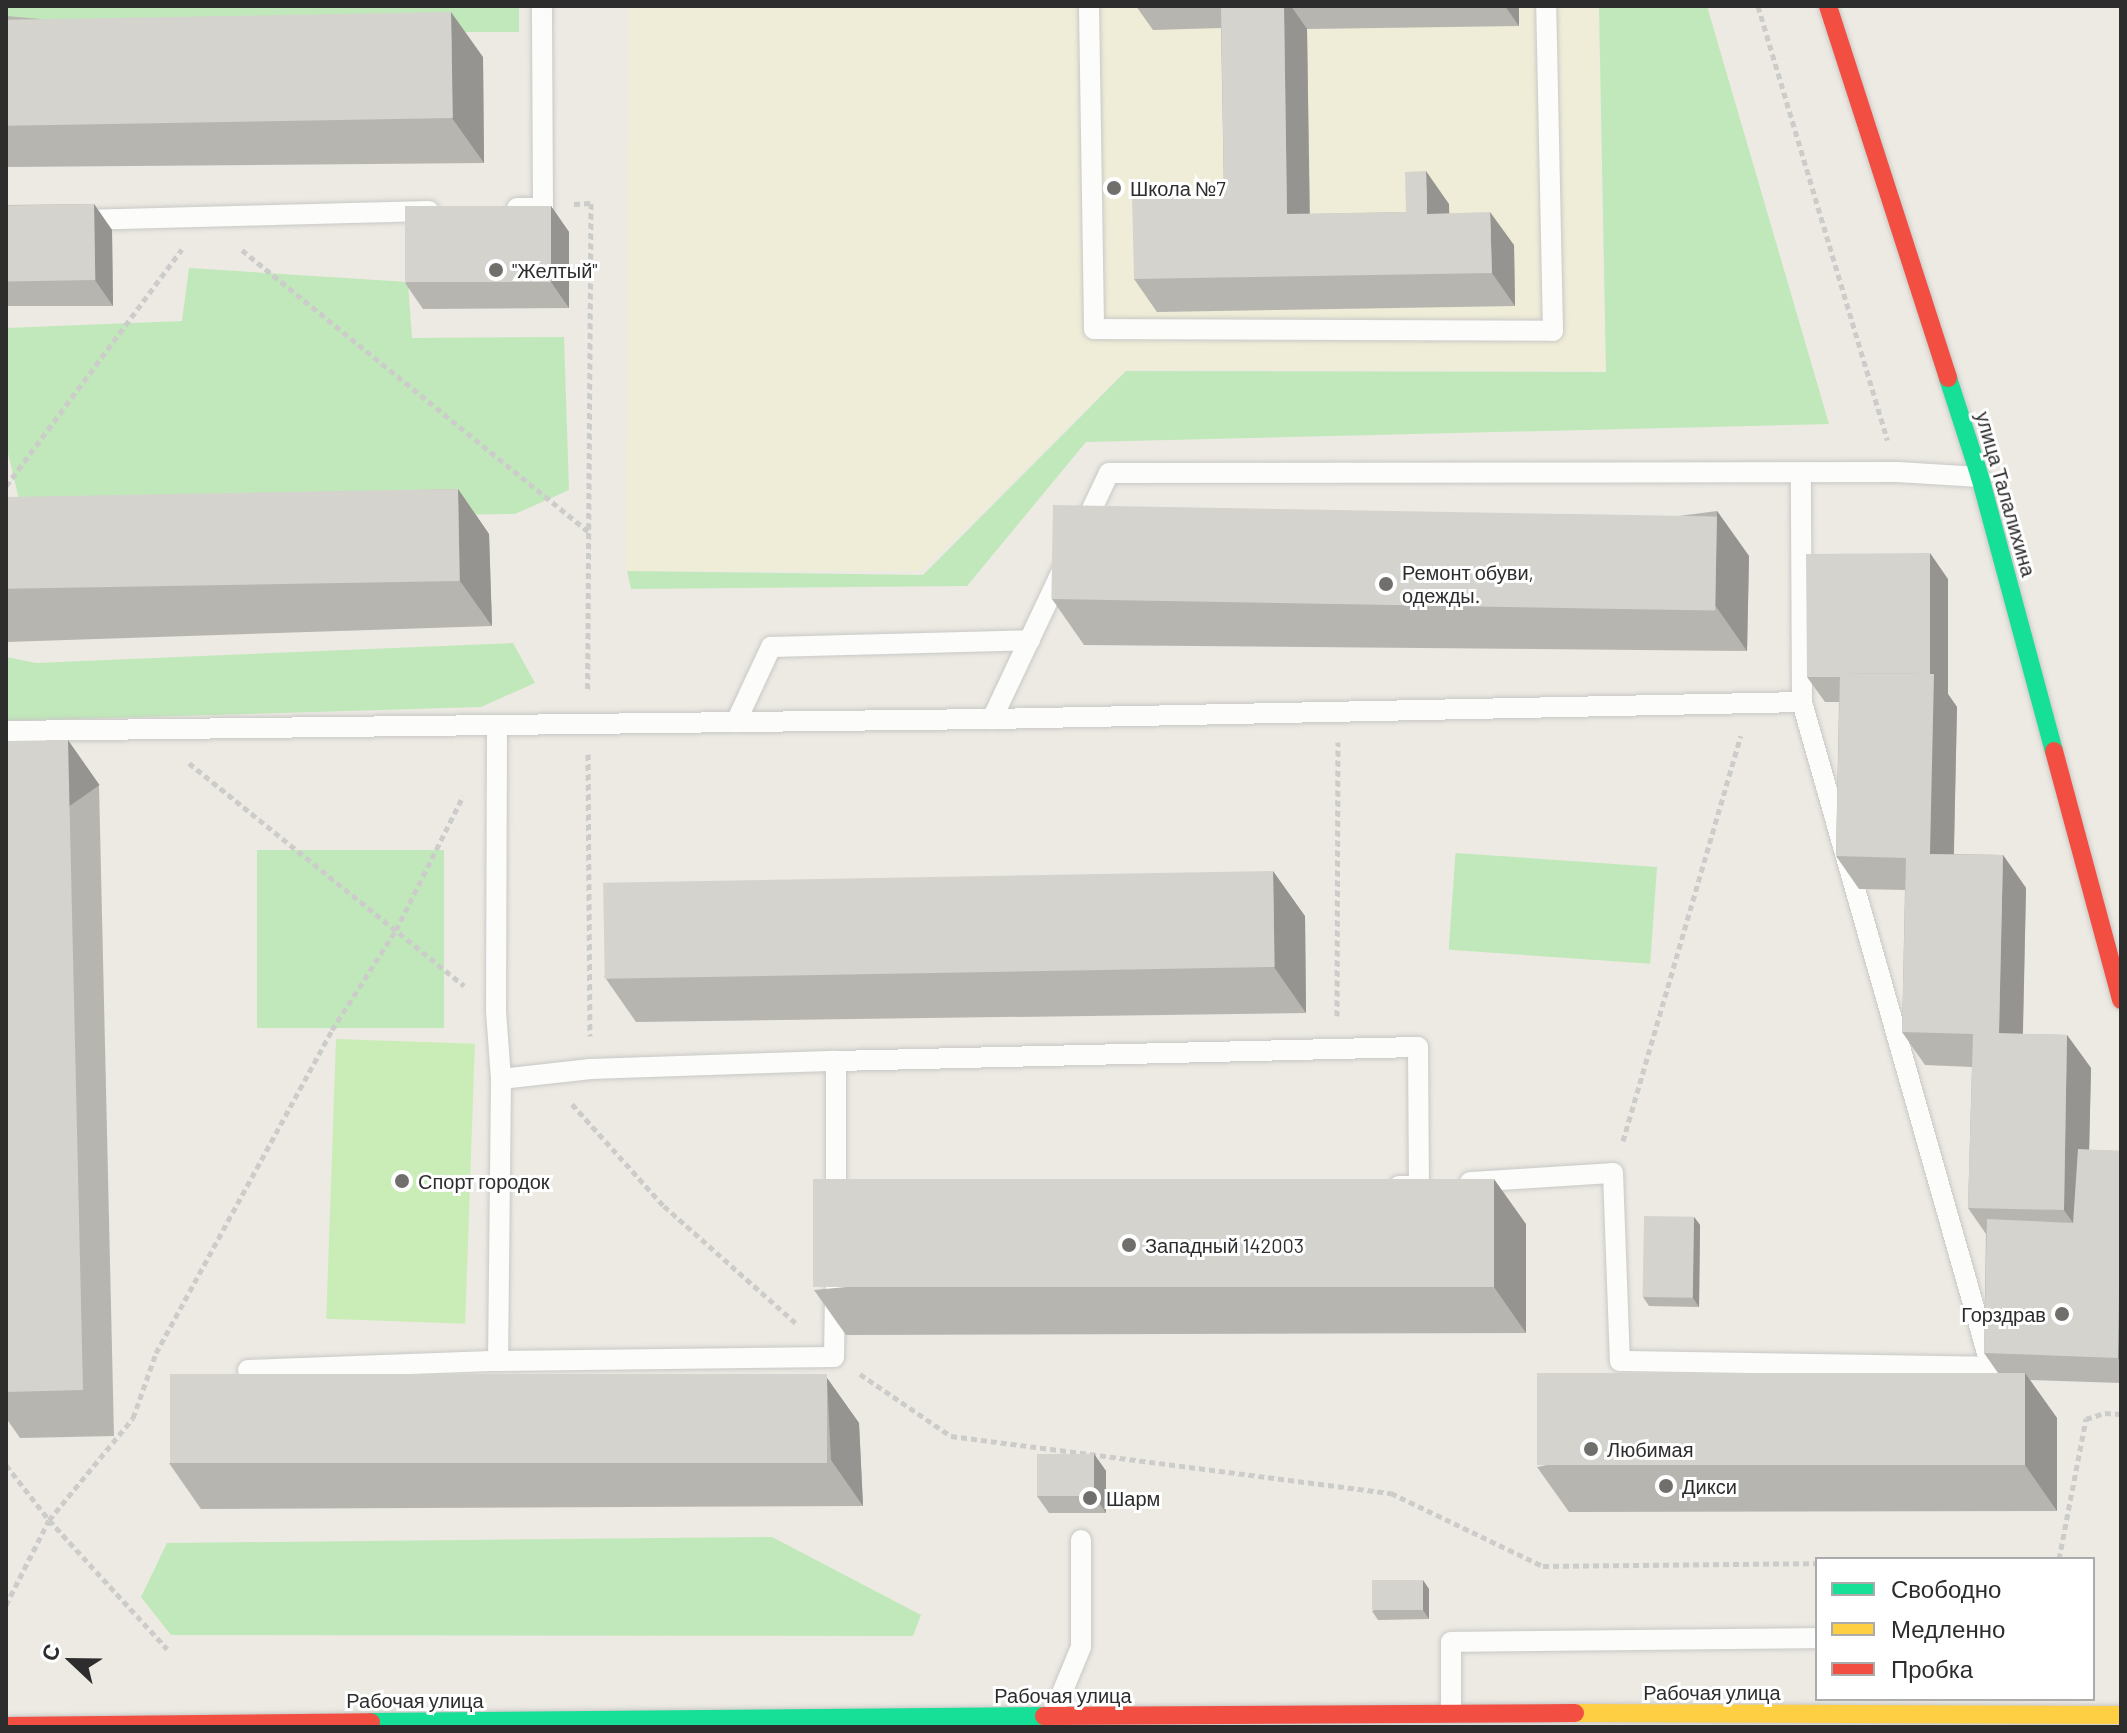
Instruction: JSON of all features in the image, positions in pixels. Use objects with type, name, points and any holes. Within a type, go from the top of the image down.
[{"type":"street","name":"улица Талалихина","points":[[1828,6],[1980,477],[2121,1000]]},
{"type":"street","name":"Рабочая улица","points":[[6,1726],[1451,1712],[1872,1721],[2042,1707],[2121,1715]]},
{"type":"lane","points":[[497,209],[543,208],[542,6]]},
{"type":"lane","points":[[1089,6],[1094,329],[1553,331],[1546,6]]},
{"type":"lane","points":[[67,220],[451,211]]},
{"type":"lane","points":[[992,719],[1109,473],[1897,472],[1980,477]]},
{"type":"lane","points":[[1371,1186],[1613,1173],[1620,1361],[1991,1367],[1802,702],[1801,473]]},
{"type":"lane","points":[[736,722],[771,647],[1030,640]]},
{"type":"lane","points":[[6,731],[497,727],[1802,702]]},
{"type":"lane","points":[[497,727],[496,1011],[501,1079],[498,1361]]},
{"type":"lane","points":[[501,1079],[547,1077],[590,1069],[1418,1047],[1434,1185]]},
{"type":"lane","points":[[836,1061],[844,1194],[836,1224]]},
{"type":"lane","points":[[248,1370],[498,1361],[834,1357],[835,1268]]},
{"type":"lane","points":[[1052,1717],[1081,1647],[1081,1540]]},
{"type":"lane","points":[[1451,1712],[1451,1642],[1815,1638]]},
{"type":"path","points":[[1758,6],[1897,472]]},
{"type":"path","points":[[543,208],[591,203],[588,532],[590,1069]]},
{"type":"path","points":[[6,486],[204,219],[588,532]]},
{"type":"path","points":[[1613,1173],[1750,703]]},
{"type":"path","points":[[1337,1049],[1338,712]]},
{"type":"path","points":[[149,731],[496,1011]]},
{"type":"path","points":[[6,1605],[49,1520],[133,1418],[156,1353],[332,1030],[396,930],[470,781]]},
{"type":"path","points":[[547,1077],[664,1206],[834,1357],[951,1436],[1391,1493],[1543,1566],[1815,1563]]},
{"type":"path","points":[[2059,1557],[2086,1419],[2105,1413],[2121,1414]]},
{"type":"path","points":[[6,1465],[49,1520],[167,1649]]},
{"type":"shaded area","name":"Школа №7","points":[[628,6],[1598,6],[1605,371],[1126,370],[921,571],[626,571]]},
{"type":"green space","points":[[6,6],[519,6],[519,32],[6,32]]},
{"type":"green space","points":[[1599,6],[1707,6],[1829,424],[1086,442],[967,586],[631,589],[627,571],[923,575],[1126,371],[1606,372]]},
{"type":"green space","points":[[189,268],[408,282],[412,338],[564,337],[569,490],[515,514],[24,520],[6,445],[6,328],[182,321]]},
{"type":"green space","points":[[513,643],[535,683],[481,707],[6,721],[6,657],[36,663]]},
{"type":"green space","points":[[257,850],[444,850],[444,1028],[257,1028]]},
{"type":"green space","points":[[1455,853],[1657,867],[1650,964],[1449,950]]},
{"type":"green space","name":"Спорт городок","points":[[336,1039],[475,1044],[465,1324],[326,1319]]},
{"type":"green space","points":[[772,1537],[921,1615],[913,1636],[171,1635],[141,1597],[167,1543]]},
{"type":"building","points":[[1221,6],[1284,6],[1287,214],[1406,212],[1405,172],[1426,171],[1427,214],[1490,212],[1492,273],[1134,279],[1132,196],[1224,195]]},
{"type":"building","points":[[451,12],[453,118],[8,126],[6,20]]},
{"type":"building","points":[[94,204],[95,280],[7,282],[6,206]]},
{"type":"building","points":[[405,206],[551,206],[551,282],[405,282]]},
{"type":"building","points":[[458,489],[460,581],[8,589],[6,497]]},
{"type":"building","points":[[1053,505],[1717,517],[1715,611],[1051,599]]},
{"type":"building","points":[[1930,553],[1930,674],[1840,673],[1840,677],[1807,677],[1806,554]]},
{"type":"building","points":[[1840,673],[1934,674],[1930,854],[2003,855],[1999,1033],[2067,1035],[2064,1210],[1968,1208],[1973,1034],[1902,1032],[1906,858],[1836,856]]},
{"type":"building","points":[[68,740],[83,1390],[6,1392],[6,741]]},
{"type":"building","points":[[1273,871],[1275,967],[605,979],[603,883]]},
{"type":"building","name":"Горздрав","points":[[2078,1149],[2121,1151],[2118,1358],[1984,1353],[1987,1219],[2073,1223]]},
{"type":"building","points":[[813,1179],[1494,1179],[1494,1287],[813,1287]]},
{"type":"building","points":[[1644,1216],[1694,1217],[1693,1298],[1643,1297]]},
{"type":"building","points":[[1537,1373],[2025,1373],[2025,1465],[1537,1465]]},
{"type":"building","points":[[170,1374],[827,1374],[827,1463],[170,1463]]},
{"type":"building","points":[[1037,1454],[1094,1454],[1094,1496],[1037,1496]]},
{"type":"building","points":[[1372,1580],[1423,1580],[1423,1610],[1372,1610]]},
{"type":"traffic: fast","points":[[1948,378],[1980,477],[2054,751]]},
{"type":"traffic: fast","points":[[371,1722],[1044,1716]]},
{"type":"traffic: slow","points":[[1575,1713],[2121,1715]]},
{"type":"traffic: jam","points":[[1828,6],[1948,378]]},
{"type":"traffic: jam","points":[[2054,751],[2121,1000]]},
{"type":"traffic: jam","points":[[1044,1716],[1575,1713]]},
{"type":"traffic: jam","points":[[6,1726],[371,1722]]},
{"type":"place","name":"Школа №7","points":[[1114,188]]},
{"type":"place","name":"\"Желтый\"","points":[[496,270]]},
{"type":"place","name":"Ремонт обуви, одежды.","points":[[1386,584]]},
{"type":"place","name":"Спорт городок","points":[[402,1181]]},
{"type":"place","name":"Западный 142003","points":[[1129,1245]]},
{"type":"place","name":"Горздрав","points":[[2062,1314]]},
{"type":"place","name":"Любимая","points":[[1591,1449]]},
{"type":"place","name":"Дикси","points":[[1666,1486]]},
{"type":"place","name":"Шарм","points":[[1090,1498]]}]
